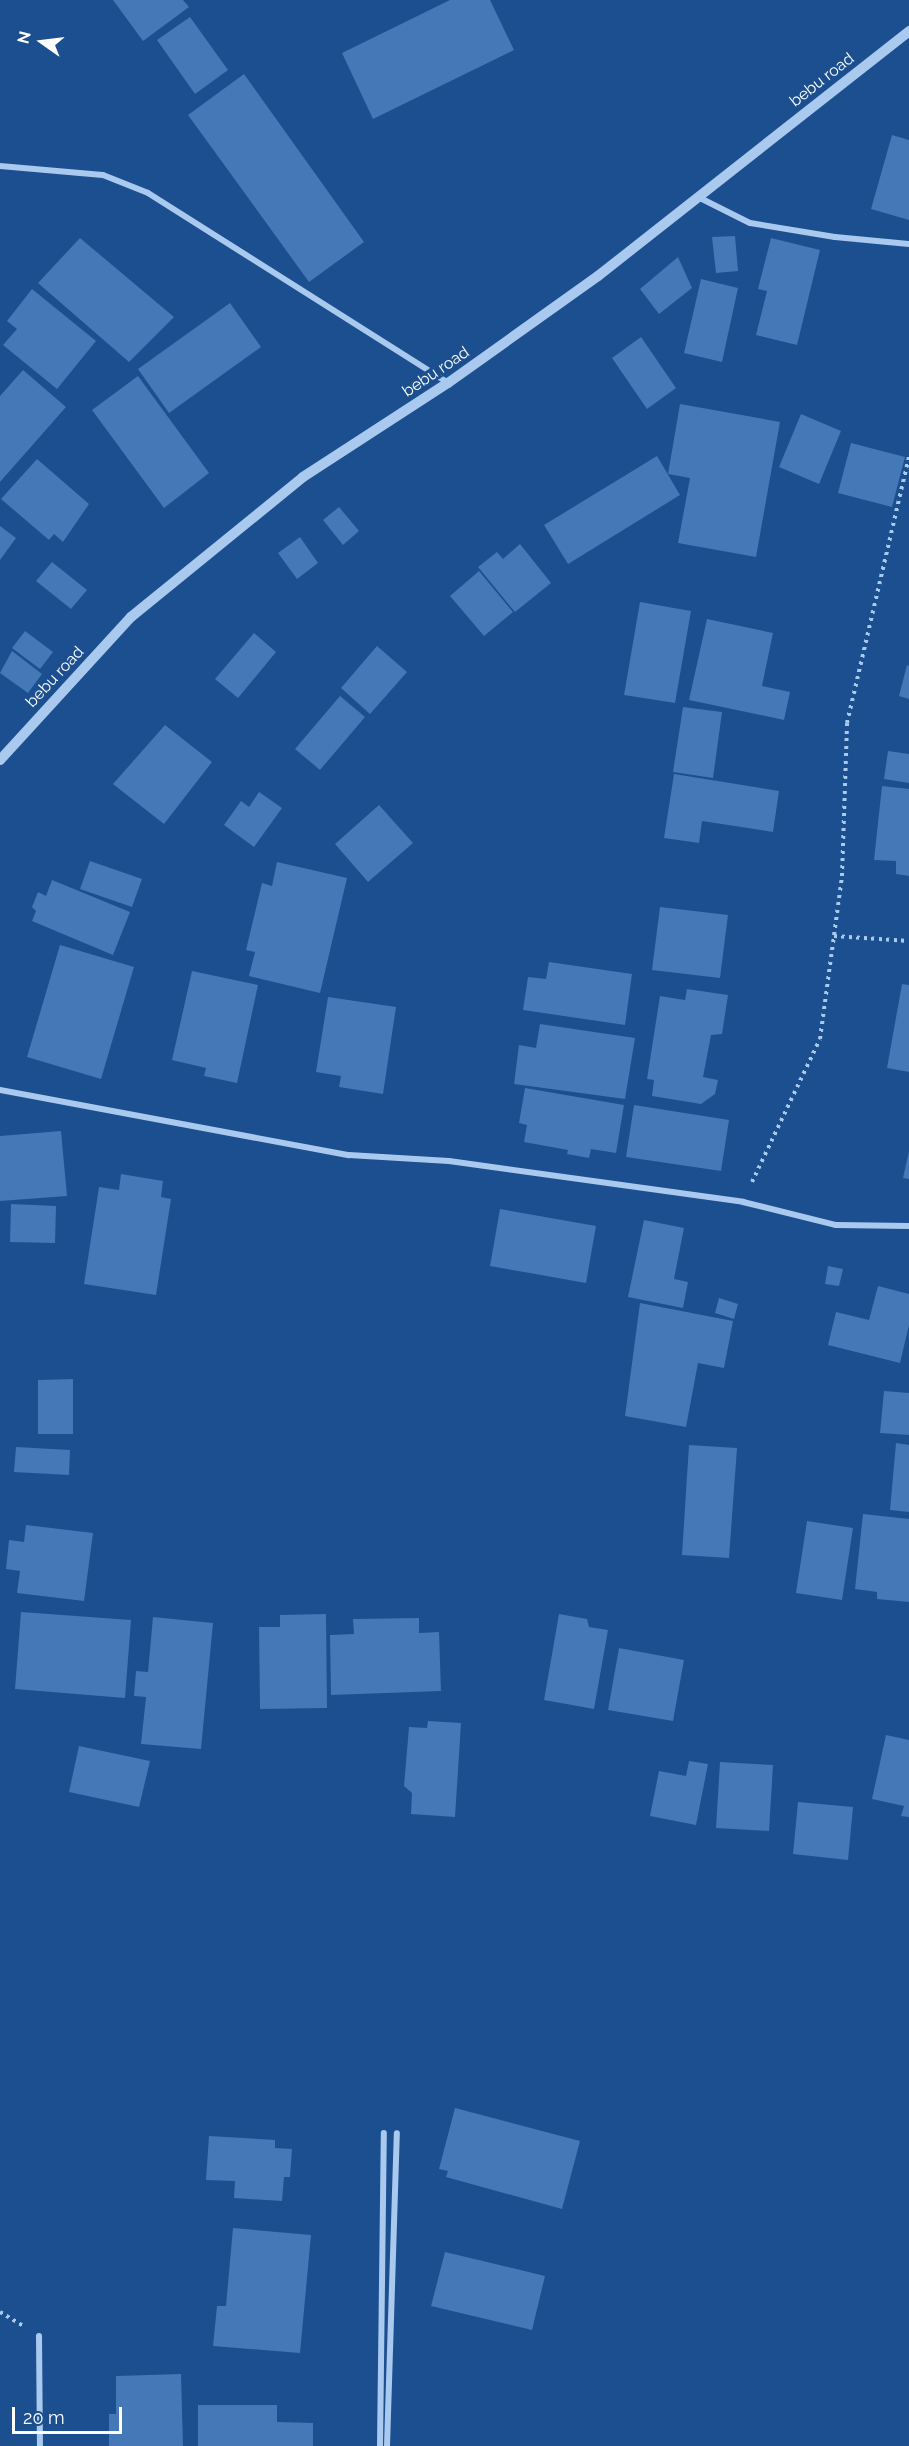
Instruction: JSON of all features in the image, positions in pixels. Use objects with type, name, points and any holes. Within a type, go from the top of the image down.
[{"type":"street","name":"bebu road","points":[[0,760],[131,617],[303,477],[448,383],[598,276],[909,31]]},
{"type":"street","points":[[0,166],[103,175],[148,193],[448,383]]},
{"type":"street","points":[[698,197],[750,223],[835,237],[909,244]]},
{"type":"street","points":[[0,1090],[349,1155],[449,1161],[742,1202],[836,1225],[909,1226]]},
{"type":"street","points":[[380,2446],[384,2133]]},
{"type":"street","points":[[387,2446],[397,2133]]},
{"type":"street","points":[[39,2336],[40,2446]]},
{"type":"path","points":[[742,1202],[820,1039],[842,876],[847,723],[909,457]]},
{"type":"path","points":[[834,936],[909,941]]},
{"type":"building","points":[[113,0],[183,0],[189,7],[143,41]]},
{"type":"building","points":[[450,0],[490,0],[514,50],[373,119],[342,53]]},
{"type":"building","points":[[190,17],[228,70],[195,94],[157,40]]},
{"type":"building","points":[[244,74],[364,242],[309,282],[188,115]]},
{"type":"building","points":[[892,135],[909,140],[909,220],[871,209]]},
{"type":"building","points":[[735,236],[738,271],[716,273],[712,237]]},
{"type":"building","points":[[80,238],[174,317],[129,362],[38,283]]},
{"type":"building","points":[[771,238],[820,250],[797,345],[756,335],[767,291],[758,289]]},
{"type":"building","points":[[678,257],[692,288],[659,314],[640,289]]},
{"type":"building","points":[[701,279],[738,288],[722,362],[684,353]]},
{"type":"building","points":[[32,289],[96,341],[57,389],[3,345],[17,329],[7,321]]},
{"type":"building","points":[[230,303],[261,347],[169,413],[138,369]]},
{"type":"building","points":[[641,337],[676,388],[647,409],[612,358]]},
{"type":"building","points":[[23,370],[66,407],[0,482],[0,396]]},
{"type":"building","points":[[138,376],[209,473],[164,508],[92,410]]},
{"type":"building","points":[[680,404],[780,422],[756,557],[678,543],[690,478],[668,474]]},
{"type":"building","points":[[801,414],[841,431],[819,484],[779,467]]},
{"type":"building","points":[[851,443],[905,457],[892,507],[838,493]]},
{"type":"building","points":[[657,456],[680,495],[568,564],[544,525]]},
{"type":"building","points":[[37,459],[89,504],[63,542],[54,534],[49,540],[1,499]]},
{"type":"building","points":[[339,507],[359,531],[343,545],[323,520]]},
{"type":"building","points":[[0,526],[16,538],[0,560]]},
{"type":"building","points":[[300,537],[318,563],[297,579],[278,553]]},
{"type":"building","points":[[520,544],[551,583],[515,612],[478,567],[497,552],[503,559]]},
{"type":"building","points":[[52,562],[87,590],[71,609],[36,581]]},
{"type":"building","points":[[479,571],[513,612],[484,636],[450,596]]},
{"type":"building","points":[[640,602],[691,611],[675,703],[624,695]]},
{"type":"building","points":[[707,619],[773,633],[762,686],[790,692],[784,720],[689,700]]},
{"type":"building","points":[[25,631],[53,652],[40,669],[12,648]]},
{"type":"building","points":[[254,633],[276,652],[238,698],[215,679]]},
{"type":"building","points":[[377,646],[407,672],[370,714],[341,688]]},
{"type":"building","points":[[12,651],[42,674],[28,693],[0,673]]},
{"type":"building","points":[[907,665],[909,666],[909,699],[899,696]]},
{"type":"building","points":[[340,696],[365,717],[320,770],[295,749]]},
{"type":"building","points":[[683,707],[722,712],[713,778],[673,772]]},
{"type":"building","points":[[165,725],[212,762],[164,824],[113,784]]},
{"type":"building","points":[[888,751],[909,754],[909,783],[884,779]]},
{"type":"building","points":[[674,774],[779,791],[773,832],[702,821],[699,843],[664,838]]},
{"type":"building","points":[[882,786],[909,789],[909,876],[896,874],[896,861],[874,860]]},
{"type":"building","points":[[259,792],[282,808],[254,847],[224,825],[241,801],[249,807]]},
{"type":"building","points":[[379,805],[413,843],[368,882],[335,844]]},
{"type":"building","points":[[90,861],[142,879],[132,907],[80,889]]},
{"type":"building","points":[[277,862],[347,878],[320,993],[249,976],[255,952],[246,950],[262,883],[272,886]]},
{"type":"building","points":[[52,880],[130,912],[113,955],[32,921],[36,911],[32,907],[38,892],[46,896]]},
{"type":"building","points":[[660,907],[728,915],[720,978],[652,970]]},
{"type":"building","points":[[60,945],[134,967],[101,1079],[27,1057]]},
{"type":"building","points":[[549,962],[632,974],[625,1025],[523,1010],[528,977],[546,979]]},
{"type":"building","points":[[192,971],[258,985],[237,1083],[204,1076],[206,1068],[172,1060]]},
{"type":"building","points":[[902,984],[909,985],[909,1072],[887,1068]]},
{"type":"building","points":[[687,989],[728,995],[722,1034],[711,1035],[703,1077],[718,1080],[715,1094],[701,1104],[652,1096],[654,1080],[647,1079],[660,996],[685,1000]]},
{"type":"building","points":[[328,997],[396,1007],[383,1094],[339,1087],[341,1076],[316,1072]]},
{"type":"building","points":[[540,1024],[635,1038],[625,1099],[514,1084],[519,1045],[536,1048]]},
{"type":"building","points":[[525,1088],[624,1105],[616,1153],[591,1149],[589,1158],[567,1154],[568,1150],[524,1142],[527,1125],[519,1123]]},
{"type":"building","points":[[634,1105],[729,1120],[721,1171],[626,1157]]},
{"type":"building","points":[[61,1131],[67,1196],[0,1201],[0,1136]]},
{"type":"building","points":[[909,1151],[909,1179],[903,1178]]},
{"type":"building","points":[[121,1174],[163,1181],[161,1197],[171,1199],[156,1295],[84,1284],[99,1187],[119,1190]]},
{"type":"building","points":[[11,1204],[56,1206],[55,1243],[10,1242]]},
{"type":"building","points":[[500,1209],[596,1226],[586,1283],[490,1266]]},
{"type":"building","points":[[644,1220],[684,1228],[674,1279],[688,1282],[683,1308],[628,1297]]},
{"type":"building","points":[[828,1266],[843,1269],[839,1286],[825,1284]]},
{"type":"building","points":[[878,1286],[909,1294],[909,1325],[900,1363],[828,1345],[836,1312],[869,1320]]},
{"type":"building","points":[[719,1298],[738,1304],[734,1319],[715,1313]]},
{"type":"building","points":[[640,1303],[733,1321],[724,1368],[698,1363],[686,1427],[625,1416]]},
{"type":"building","points":[[73,1379],[73,1434],[38,1434],[38,1380]]},
{"type":"building","points":[[884,1391],[909,1393],[909,1435],[880,1433]]},
{"type":"building","points":[[896,1443],[909,1445],[909,1512],[890,1510]]},
{"type":"building","points":[[689,1445],[737,1448],[729,1558],[682,1555]]},
{"type":"building","points":[[16,1447],[70,1450],[69,1475],[14,1472]]},
{"type":"building","points":[[863,1514],[909,1519],[909,1602],[877,1599],[877,1592],[855,1589]]},
{"type":"building","points":[[807,1521],[853,1528],[842,1600],[796,1593]]},
{"type":"building","points":[[26,1525],[93,1533],[84,1601],[17,1593],[20,1571],[6,1569],[9,1540],[24,1542]]},
{"type":"building","points":[[21,1612],[131,1620],[125,1698],[15,1689]]},
{"type":"building","points":[[326,1614],[327,1708],[260,1709],[259,1627],[280,1627],[280,1615]]},
{"type":"building","points":[[559,1614],[587,1619],[589,1627],[608,1630],[594,1709],[544,1700]]},
{"type":"building","points":[[153,1617],[213,1623],[201,1749],[141,1744],[146,1697],[134,1696],[136,1671],[148,1672]]},
{"type":"building","points":[[419,1618],[419,1633],[439,1632],[441,1691],[331,1695],[330,1635],[354,1634],[353,1619]]},
{"type":"building","points":[[619,1648],[684,1660],[673,1721],[608,1710]]},
{"type":"building","points":[[428,1721],[461,1723],[455,1817],[411,1814],[412,1793],[404,1786],[409,1727],[427,1728]]},
{"type":"building","points":[[886,1735],[909,1740],[909,1817],[901,1816],[904,1806],[872,1799]]},
{"type":"building","points":[[79,1746],[150,1761],[139,1807],[69,1792]]},
{"type":"building","points":[[689,1761],[708,1764],[696,1825],[650,1816],[659,1771],[686,1776]]},
{"type":"building","points":[[720,1762],[773,1765],[769,1831],[716,1828]]},
{"type":"building","points":[[798,1802],[853,1807],[848,1860],[793,1854]]},
{"type":"building","points":[[455,2108],[580,2141],[562,2209],[446,2177],[448,2171],[439,2169]]},
{"type":"building","points":[[209,2136],[275,2140],[275,2148],[292,2149],[290,2177],[284,2177],[282,2201],[234,2198],[235,2181],[206,2180]]},
{"type":"building","points":[[233,2228],[311,2235],[300,2353],[213,2346],[217,2306],[226,2306]]},
{"type":"building","points":[[445,2252],[545,2276],[532,2330],[431,2306]]},
{"type":"building","points":[[181,2374],[183,2446],[109,2446],[109,2414],[116,2414],[116,2376]]},
{"type":"building","points":[[198,2405],[277,2405],[277,2422],[313,2423],[313,2446],[198,2446]]}]
